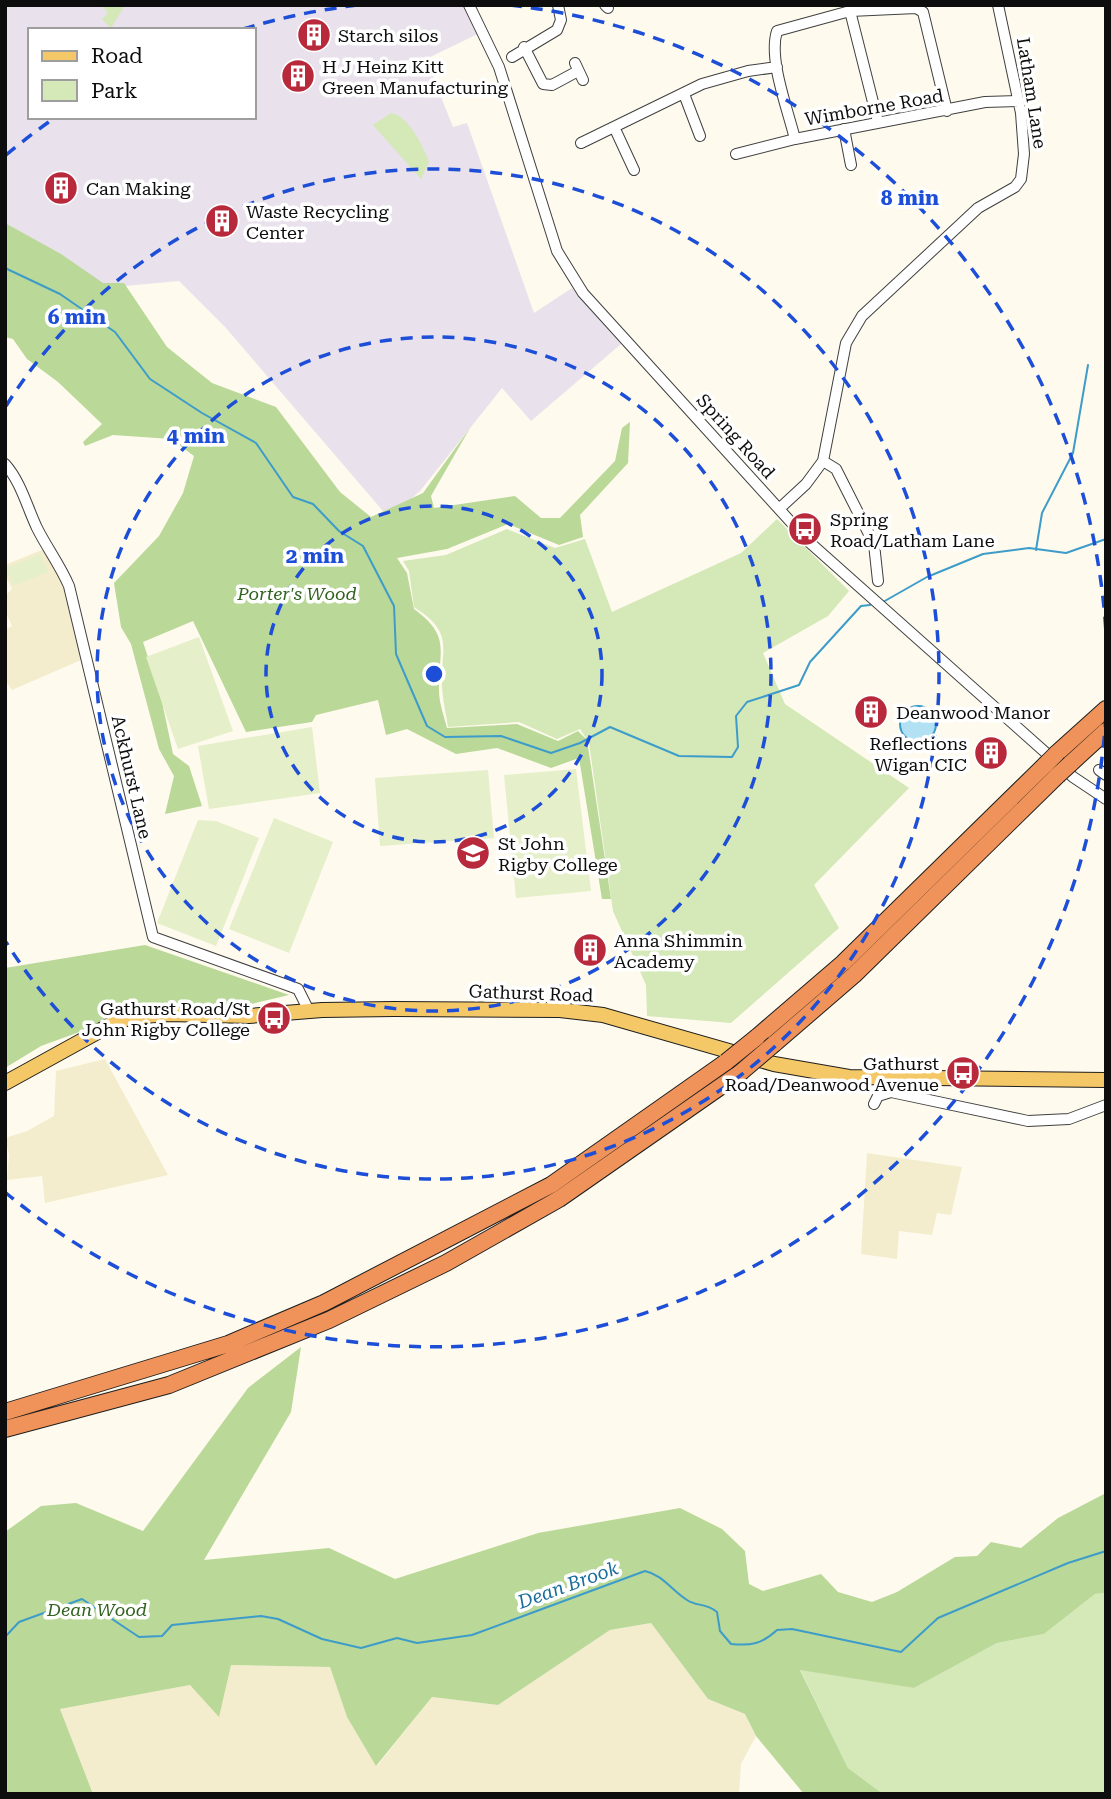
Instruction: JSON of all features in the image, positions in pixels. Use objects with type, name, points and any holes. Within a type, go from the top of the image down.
[{"type":"highway","points":[[5,1412],[228,1344],[324,1303],[551,1185],[726,1062],[757,1037],[843,963],[1051,759],[1106,709]]},
{"type":"highway","points":[[5,1429],[169,1385],[329,1320],[400,1286],[559,1199],[740,1073],[774,1044],[854,975],[1106,732]]},
{"type":"main road","name":"Gathurst Road","points":[[5,1083],[96,1032],[132,1017],[162,1014],[249,1016],[309,1011],[560,1010],[603,1015],[810,1072],[849,1077],[1106,1080]]},
{"type":"street","name":"Spring Road","points":[[469,5],[499,67],[548,227],[566,271],[583,293],[779,509],[844,575],[1073,777],[1106,799]]},
{"type":"street","points":[[512,57],[559,27],[561,20],[558,5]]},
{"type":"street","name":"Latham Lane","points":[[823,461],[846,344],[862,316],[978,208],[1014,187],[1021,179],[1024,154],[1019,101],[998,5]]},
{"type":"street","points":[[795,139],[778,67],[774,42],[777,31],[850,11],[916,8],[923,12],[947,111]]},
{"type":"street","points":[[850,11],[878,122]]},
{"type":"street","points":[[524,47],[544,84],[563,80],[579,71]]},
{"type":"street","points":[[581,143],[713,81],[778,67]]},
{"type":"street","points":[[684,94],[700,136]]},
{"type":"street","name":"Wimborne Road","points":[[736,154],[878,122],[985,102],[1019,101]]},
{"type":"street","points":[[615,129],[635,170]]},
{"type":"street","points":[[844,129],[851,164]]},
{"type":"street","points":[[779,509],[823,461],[836,469],[874,544],[878,581]]},
{"type":"street","name":"Ackhurst Lane","points":[[5,464],[13,474],[39,531],[60,563],[69,586],[153,937],[298,989],[309,1011]]},
{"type":"street","points":[[874,1104],[878,1096],[891,1092],[1028,1121],[1069,1119],[1106,1105]]},
{"type":"shaded area","points":[[5,5],[472,5],[486,30],[426,59],[453,127],[467,123],[534,313],[572,288],[621,344],[531,421],[502,388],[420,491],[389,518],[226,328],[179,281],[103,288],[5,230]]},
{"type":"shaded area","points":[[44,549],[64,590],[81,660],[12,690],[5,680],[5,630],[12,626],[5,610],[5,596],[12,589],[5,575],[5,565]]},
{"type":"shaded area","points":[[105,1059],[168,1175],[45,1203],[42,1176],[7,1180],[9,1155],[5,1138],[27,1131],[54,1116],[56,1071]]},
{"type":"shaded area","points":[[867,1153],[962,1167],[951,1215],[937,1213],[932,1235],[899,1231],[897,1259],[861,1254]]},
{"type":"shaded area","points":[[651,1623],[708,1699],[745,1714],[756,1736],[741,1764],[739,1794],[93,1794],[60,1709],[190,1685],[231,1665],[330,1667],[347,1717],[377,1766],[432,1697],[498,1705],[610,1630]]},
{"type":"green space","points":[[101,5],[125,5],[111,28],[102,19],[108,13]]},
{"type":"green space","points":[[391,113],[404,120],[423,148],[429,162],[421,179],[373,125]]},
{"type":"green space","name":"Porter's Wood","points":[[5,223],[61,254],[103,283],[124,283],[167,347],[212,383],[276,407],[340,492],[371,517],[423,493],[470,428],[431,496],[434,508],[515,496],[541,518],[560,518],[615,461],[622,428],[630,422],[628,463],[580,515],[583,537],[559,545],[508,524],[447,549],[397,558],[407,573],[414,609],[434,628],[438,636],[441,654],[439,696],[447,728],[517,724],[558,741],[578,731],[587,740],[611,899],[602,899],[579,758],[551,768],[497,748],[456,754],[407,729],[386,735],[378,700],[316,715],[312,722],[246,732],[193,621],[143,642],[161,697],[173,754],[189,766],[202,806],[165,814],[174,776],[159,749],[131,644],[121,627],[114,583],[159,536],[183,493],[194,456],[171,439],[113,435],[85,446],[83,442],[102,424],[58,382],[27,359],[13,339],[5,337]]},
{"type":"green space","points":[[777,519],[849,591],[828,616],[763,653],[785,704],[909,788],[814,885],[839,928],[731,1023],[647,1016],[646,985],[613,911],[589,743],[580,729],[557,739],[519,722],[448,727],[442,688],[441,634],[436,625],[414,607],[409,571],[403,561],[446,555],[507,529],[555,548],[585,539],[612,612],[741,553]]},
{"type":"green space","points":[[40,554],[48,572],[13,586],[6,568]]},
{"type":"green space","points":[[199,637],[233,731],[178,749],[146,657]]},
{"type":"green space","points":[[312,727],[320,793],[209,809],[198,746]]},
{"type":"green space","points":[[576,769],[591,891],[516,898],[504,775]]},
{"type":"green space","points":[[488,770],[494,838],[380,846],[375,778]]},
{"type":"green space","points":[[274,818],[333,842],[289,953],[229,929]]},
{"type":"green space","points":[[198,820],[216,821],[259,838],[216,946],[157,923]]},
{"type":"green space","points":[[145,945],[289,995],[243,1006],[156,1004],[41,1046],[5,1068],[5,968]]},
{"type":"green space","name":"Dean Wood","points":[[301,1347],[291,1412],[204,1560],[329,1548],[395,1579],[538,1533],[680,1508],[722,1529],[745,1551],[749,1584],[763,1591],[821,1574],[838,1592],[872,1602],[897,1592],[955,1557],[977,1556],[991,1542],[1021,1548],[1058,1518],[1106,1493],[1106,1593],[1095,1594],[1044,1634],[997,1643],[914,1688],[800,1670],[848,1768],[883,1794],[804,1794],[756,1736],[745,1714],[708,1699],[651,1623],[610,1630],[498,1705],[432,1697],[376,1766],[347,1717],[330,1667],[231,1665],[219,1717],[190,1685],[60,1709],[93,1794],[5,1794],[5,1532],[41,1506],[76,1503],[143,1531],[248,1388]]},
{"type":"green space","points":[[1106,1593],[1106,1794],[883,1794],[848,1768],[800,1669],[914,1688],[997,1643],[1044,1634],[1095,1594]]},
{"type":"water","points":[[918,706],[930,712],[936,724],[930,736],[918,742],[906,736],[900,724],[906,712]]},
{"type":"waterway","points":[[5,268],[60,294],[115,332],[150,379],[202,413],[256,443],[293,497],[313,504],[339,531],[363,546],[394,606],[396,654],[427,726],[445,737],[501,736],[551,753],[580,743],[610,727],[679,756],[732,757],[738,747],[736,716],[747,702],[799,685],[810,662],[861,606],[870,605]]},
{"type":"waterway","points":[[1036,550],[1042,513],[1073,453],[1088,365]]},
{"type":"waterway","points":[[883,602],[927,577],[983,554],[1029,548],[1066,553],[1106,539]]},
{"type":"waterway","name":"Dean Brook","points":[[5,1637],[19,1622],[82,1599],[139,1637],[162,1636],[172,1625],[261,1616],[278,1619],[322,1639],[361,1648],[397,1638],[417,1643],[472,1635],[645,1571],[662,1579],[691,1602],[717,1612],[720,1631],[731,1644],[756,1643],[777,1630],[792,1629],[901,1652],[938,1618],[1068,1563],[1106,1551]]},
{"type":"place","name":"Starch silos","points":[[314,35]]},
{"type":"place","name":"H J Heinz Kitt Green Manufacturing","points":[[298,76]]},
{"type":"place","name":"Can Making","points":[[61,188]]},
{"type":"place","name":"Waste Recycling Center","points":[[222,221]]},
{"type":"place","name":"Spring Road/Latham Lane","points":[[805,529]]},
{"type":"place","name":"Deanwood Manor","points":[[871,712]]},
{"type":"place","name":"Reflections Wigan CIC","points":[[991,753]]},
{"type":"place","name":"St John Rigby College","points":[[473,853]]},
{"type":"place","name":"Anna Shimmin Academy","points":[[590,950]]},
{"type":"place","name":"Gathurst Road/St John Rigby College","points":[[274,1018]]},
{"type":"place","name":"Gathurst Road/Deanwood Avenue","points":[[963,1073]]}]
